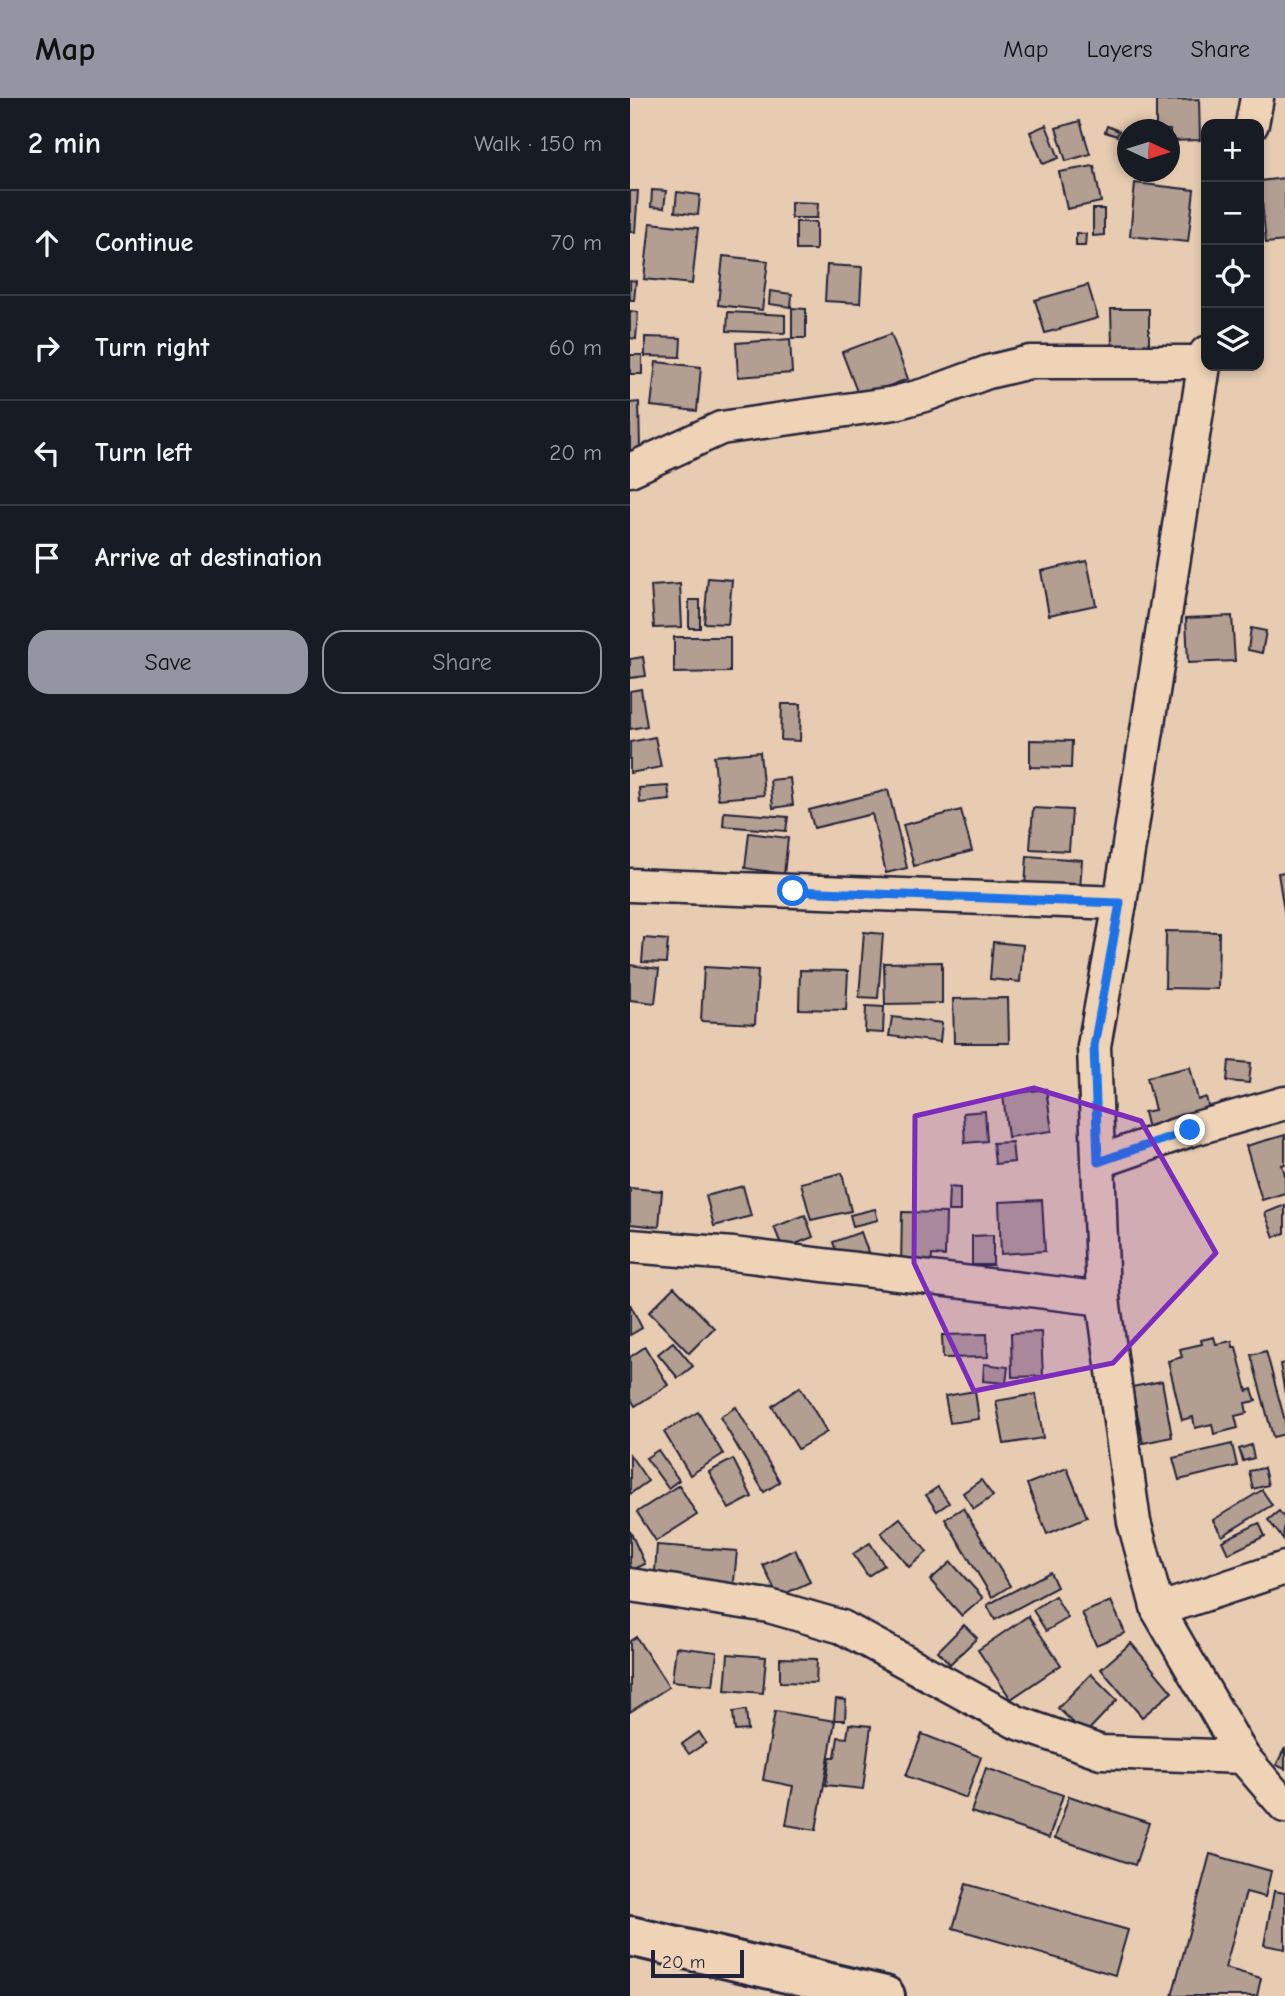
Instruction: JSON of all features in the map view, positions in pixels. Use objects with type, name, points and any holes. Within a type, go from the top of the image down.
[{"type":"main road","points":[[630,1936],[885,1996]]},
{"type":"street","points":[[1253,119],[1257,98]]},
{"type":"street","points":[[630,470],[721,428],[895,402],[928,394],[988,372],[1030,362],[1201,358]]},
{"type":"street","points":[[1203,371],[1120,903],[1094,1046],[1103,1299],[1134,1522],[1158,1611],[1243,1757],[1285,1806]]},
{"type":"street","points":[[630,885],[1120,903]]},
{"type":"street","points":[[1098,1162],[1190,1130],[1285,1103]]},
{"type":"street","points":[[630,1246],[733,1254],[1103,1299]]},
{"type":"street","points":[[1158,1611],[1285,1568]]},
{"type":"street","points":[[630,1585],[769,1606],[842,1628],[1016,1722],[1101,1752],[1243,1757]]},
{"type":"highlighted area","points":[[1034,1088],[1141,1121],[1216,1253],[1113,1363],[974,1391],[914,1263],[915,1116]]},
{"type":"building","points":[[1199,99],[1200,140],[1180,141],[1180,119],[1156,119],[1156,101]]},
{"type":"building","points":[[1080,121],[1090,154],[1066,161],[1056,128]]},
{"type":"building","points":[[1046,125],[1059,158],[1043,164],[1030,132]]},
{"type":"building","points":[[1107,126],[1117,130],[1117,136],[1105,132]]},
{"type":"building","points":[[1094,166],[1101,202],[1067,209],[1059,172]]},
{"type":"building","points":[[1285,178],[1285,241],[1266,243],[1264,181]]},
{"type":"building","points":[[1135,183],[1194,190],[1188,242],[1130,236]]},
{"type":"building","points":[[652,190],[666,191],[664,208],[651,207]]},
{"type":"building","points":[[630,191],[638,191],[635,232],[630,232]]},
{"type":"building","points":[[677,192],[700,195],[698,215],[675,212]]},
{"type":"building","points":[[791,202],[818,203],[817,218],[791,218]]},
{"type":"building","points":[[1093,209],[1104,209],[1104,235],[1093,236]]},
{"type":"building","points":[[796,222],[816,222],[816,250],[796,250]]},
{"type":"building","points":[[650,223],[698,228],[692,284],[644,279]]},
{"type":"building","points":[[1076,233],[1086,234],[1085,246],[1076,246]]},
{"type":"building","points":[[723,256],[768,261],[762,310],[718,305]]},
{"type":"building","points":[[827,265],[862,267],[860,303],[825,301]]},
{"type":"building","points":[[630,280],[636,281],[634,300],[630,300]]},
{"type":"building","points":[[1088,285],[1098,318],[1045,333],[1035,300]]},
{"type":"building","points":[[770,291],[792,294],[791,307],[769,304]]},
{"type":"building","points":[[792,308],[806,309],[806,338],[792,338]]},
{"type":"building","points":[[1111,309],[1149,309],[1149,345],[1112,345]]},
{"type":"building","points":[[630,311],[638,312],[636,339],[630,338]]},
{"type":"building","points":[[728,312],[785,315],[785,333],[727,331]]},
{"type":"building","points":[[891,334],[908,379],[859,397],[842,352]]},
{"type":"building","points":[[645,337],[681,338],[680,357],[645,356]]},
{"type":"building","points":[[790,339],[792,373],[738,377],[736,343]]},
{"type":"building","points":[[630,355],[642,355],[642,374],[630,374]]},
{"type":"building","points":[[656,362],[701,367],[697,411],[651,406]]},
{"type":"building","points":[[639,402],[640,450],[630,451],[630,403]]},
{"type":"building","points":[[1087,561],[1096,605],[1049,615],[1041,571]]},
{"type":"building","points":[[708,578],[732,580],[728,624],[704,623]]},
{"type":"building","points":[[680,584],[682,627],[654,628],[651,586]]},
{"type":"building","points":[[689,600],[700,600],[700,628],[689,628]]},
{"type":"building","points":[[1232,616],[1235,661],[1188,663],[1186,618]]},
{"type":"building","points":[[1251,628],[1266,631],[1262,653],[1248,650]]},
{"type":"building","points":[[674,637],[730,637],[730,672],[674,673]]},
{"type":"building","points":[[643,657],[646,676],[630,678],[630,659]]},
{"type":"building","points":[[641,689],[647,726],[630,729],[630,691]]},
{"type":"building","points":[[782,704],[801,704],[800,741],[781,740]]},
{"type":"building","points":[[655,737],[661,767],[630,773],[630,742]]},
{"type":"building","points":[[1030,740],[1072,741],[1071,768],[1030,767]]},
{"type":"building","points":[[760,752],[764,795],[718,799],[714,756]]},
{"type":"building","points":[[790,778],[793,805],[773,808],[770,780]]},
{"type":"building","points":[[668,786],[670,800],[640,803],[639,788]]},
{"type":"building","points":[[888,790],[907,868],[886,873],[872,814],[814,828],[809,810]]},
{"type":"building","points":[[1033,808],[1072,810],[1069,851],[1030,849]]},
{"type":"building","points":[[961,810],[972,851],[914,866],[903,825]]},
{"type":"building","points":[[724,812],[788,817],[786,831],[723,826]]},
{"type":"building","points":[[749,833],[788,838],[784,874],[745,868]]},
{"type":"building","points":[[1027,856],[1082,860],[1079,905],[1024,901]]},
{"type":"building","points":[[1285,872],[1285,917],[1278,873]]},
{"type":"building","points":[[1166,931],[1219,932],[1218,989],[1165,988]]},
{"type":"building","points":[[864,932],[883,934],[878,998],[859,997]]},
{"type":"building","points":[[644,938],[668,940],[666,963],[642,962]]},
{"type":"building","points":[[993,942],[1023,945],[1020,982],[990,979]]},
{"type":"building","points":[[942,962],[942,1003],[885,1004],[884,963]]},
{"type":"building","points":[[630,965],[659,969],[655,1003],[630,1000]]},
{"type":"building","points":[[704,967],[758,970],[755,1024],[701,1021]]},
{"type":"building","points":[[800,970],[848,971],[846,1010],[799,1009]]},
{"type":"building","points":[[1008,998],[1009,1043],[954,1043],[953,999]]},
{"type":"building","points":[[866,1006],[884,1007],[883,1033],[865,1032]]},
{"type":"building","points":[[892,1017],[942,1023],[940,1042],[889,1036]]},
{"type":"building","points":[[1229,1061],[1251,1063],[1249,1083],[1227,1081]]},
{"type":"building","points":[[1190,1067],[1198,1100],[1206,1097],[1211,1118],[1149,1133],[1144,1112],[1155,1110],[1147,1077]]},
{"type":"building","points":[[1046,1089],[1052,1131],[1008,1137],[1003,1095]]},
{"type":"building","points":[[985,1111],[987,1141],[965,1143],[963,1113]]},
{"type":"building","points":[[1285,1135],[1285,1164],[1282,1165],[1285,1193],[1262,1200],[1246,1146]]},
{"type":"building","points":[[1012,1142],[1014,1162],[995,1164],[993,1143]]},
{"type":"building","points":[[842,1173],[851,1211],[811,1220],[801,1183]]},
{"type":"building","points":[[743,1186],[751,1216],[714,1226],[706,1196]]},
{"type":"building","points":[[949,1187],[960,1188],[960,1211],[948,1211]]},
{"type":"building","points":[[630,1188],[662,1191],[659,1227],[630,1224]]},
{"type":"building","points":[[1042,1200],[1045,1251],[1001,1254],[999,1202]]},
{"type":"building","points":[[1285,1205],[1285,1233],[1274,1237],[1265,1213]]},
{"type":"building","points":[[875,1209],[878,1220],[853,1226],[850,1215]]},
{"type":"building","points":[[902,1212],[946,1213],[945,1256],[932,1255],[931,1269],[901,1268]]},
{"type":"building","points":[[805,1215],[813,1237],[783,1249],[774,1227]]},
{"type":"building","points":[[861,1232],[868,1252],[840,1262],[833,1242]]},
{"type":"building","points":[[993,1235],[993,1265],[972,1265],[972,1236]]},
{"type":"building","points":[[674,1287],[714,1328],[689,1353],[649,1312]]},
{"type":"building","points":[[630,1304],[642,1328],[630,1335]]},
{"type":"building","points":[[1041,1332],[1043,1376],[1012,1377],[1011,1333]]},
{"type":"building","points":[[987,1334],[988,1357],[943,1358],[942,1335]]},
{"type":"building","points":[[1214,1337],[1216,1344],[1232,1341],[1233,1347],[1236,1347],[1247,1391],[1252,1389],[1256,1401],[1245,1403],[1247,1413],[1235,1416],[1238,1428],[1214,1434],[1212,1424],[1195,1428],[1193,1417],[1182,1420],[1168,1361],[1182,1357],[1180,1349],[1202,1344],[1201,1340]]},
{"type":"building","points":[[673,1342],[693,1366],[678,1378],[658,1354]]},
{"type":"building","points":[[645,1347],[668,1385],[635,1406],[630,1397],[630,1357]]},
{"type":"building","points":[[1266,1351],[1285,1421],[1285,1434],[1273,1437],[1251,1355]]},
{"type":"building","points":[[1285,1363],[1285,1394],[1280,1364]]},
{"type":"building","points":[[984,1364],[1008,1367],[1006,1383],[983,1381]]},
{"type":"building","points":[[1162,1381],[1172,1437],[1143,1443],[1132,1387]]},
{"type":"building","points":[[800,1387],[827,1432],[798,1449],[772,1406]]},
{"type":"building","points":[[975,1391],[979,1419],[950,1423],[945,1396]]},
{"type":"building","points":[[1036,1394],[1043,1438],[1004,1444],[996,1401]]},
{"type":"building","points":[[736,1407],[780,1482],[764,1492],[720,1417]]},
{"type":"building","points":[[698,1412],[723,1454],[690,1475],[664,1432]]},
{"type":"building","points":[[1232,1444],[1237,1466],[1179,1480],[1173,1458]]},
{"type":"building","points":[[1251,1445],[1254,1458],[1243,1461],[1239,1449]]},
{"type":"building","points":[[658,1450],[679,1480],[668,1488],[646,1458]]},
{"type":"building","points":[[630,1455],[648,1481],[630,1494]]},
{"type":"building","points":[[733,1459],[752,1497],[729,1509],[709,1472]]},
{"type":"building","points":[[1067,1468],[1087,1517],[1047,1534],[1027,1484]]},
{"type":"building","points":[[1264,1468],[1268,1485],[1253,1489],[1249,1471]]},
{"type":"building","points":[[981,1480],[993,1496],[974,1509],[963,1493]]},
{"type":"building","points":[[679,1485],[697,1515],[656,1541],[637,1512]]},
{"type":"building","points":[[938,1487],[949,1503],[937,1511],[926,1495]]},
{"type":"building","points":[[1262,1490],[1272,1505],[1222,1536],[1213,1520]]},
{"type":"building","points":[[963,1508],[1010,1586],[992,1597],[945,1519]]},
{"type":"building","points":[[1279,1511],[1285,1519],[1283,1539],[1268,1520]]},
{"type":"building","points":[[900,1518],[927,1552],[909,1567],[881,1533]]},
{"type":"building","points":[[1259,1523],[1265,1536],[1228,1554],[1222,1541]]},
{"type":"building","points":[[630,1531],[645,1564],[632,1570],[630,1564]]},
{"type":"building","points":[[870,1543],[884,1565],[868,1576],[853,1554]]},
{"type":"building","points":[[657,1545],[737,1551],[733,1591],[654,1584]]},
{"type":"building","points":[[795,1549],[810,1582],[778,1597],[763,1565]]},
{"type":"building","points":[[951,1562],[983,1598],[962,1616],[930,1580]]},
{"type":"building","points":[[1050,1572],[1057,1587],[995,1620],[987,1605]]},
{"type":"building","points":[[1055,1596],[1068,1618],[1046,1631],[1033,1610]]},
{"type":"building","points":[[1111,1601],[1125,1633],[1096,1645],[1082,1613]]},
{"type":"building","points":[[1028,1616],[1061,1665],[1011,1699],[978,1650]]},
{"type":"building","points":[[964,1625],[977,1638],[950,1664],[938,1651]]},
{"type":"building","points":[[636,1637],[669,1687],[630,1712],[630,1641]]},
{"type":"building","points":[[1131,1643],[1172,1692],[1142,1717],[1101,1669]]},
{"type":"building","points":[[676,1647],[717,1652],[713,1685],[672,1681]]},
{"type":"building","points":[[728,1654],[766,1657],[763,1693],[725,1690]]},
{"type":"building","points":[[780,1658],[817,1659],[816,1683],[780,1682]]},
{"type":"building","points":[[1091,1674],[1117,1700],[1085,1734],[1058,1708]]},
{"type":"building","points":[[836,1699],[846,1700],[845,1720],[834,1720]]},
{"type":"building","points":[[746,1710],[748,1730],[735,1731],[733,1712]]},
{"type":"building","points":[[775,1711],[835,1721],[816,1830],[786,1825],[793,1786],[763,1780]]},
{"type":"building","points":[[849,1724],[871,1726],[863,1789],[826,1785],[830,1757],[835,1757],[838,1737],[847,1738]]},
{"type":"building","points":[[699,1732],[706,1743],[689,1754],[682,1744]]},
{"type":"building","points":[[922,1734],[981,1757],[966,1798],[906,1776]]},
{"type":"building","points":[[1285,1748],[1285,1769],[1276,1765]]},
{"type":"building","points":[[986,1768],[1063,1795],[1049,1838],[971,1812]]},
{"type":"building","points":[[1069,1796],[1149,1823],[1135,1865],[1055,1838]]},
{"type":"building","points":[[1210,1854],[1271,1871],[1265,1897],[1246,1892],[1225,1968],[1261,1978],[1257,1996],[1172,1996]]},
{"type":"building","points":[[966,1884],[1128,1930],[1115,1975],[953,1928]]},
{"type":"building","points":[[1274,1891],[1285,1893],[1285,1949],[1264,1945]]},
{"type":"route","points":[[793,891],[1120,903],[1094,1046],[1098,1162],[1190,1130]]}]
